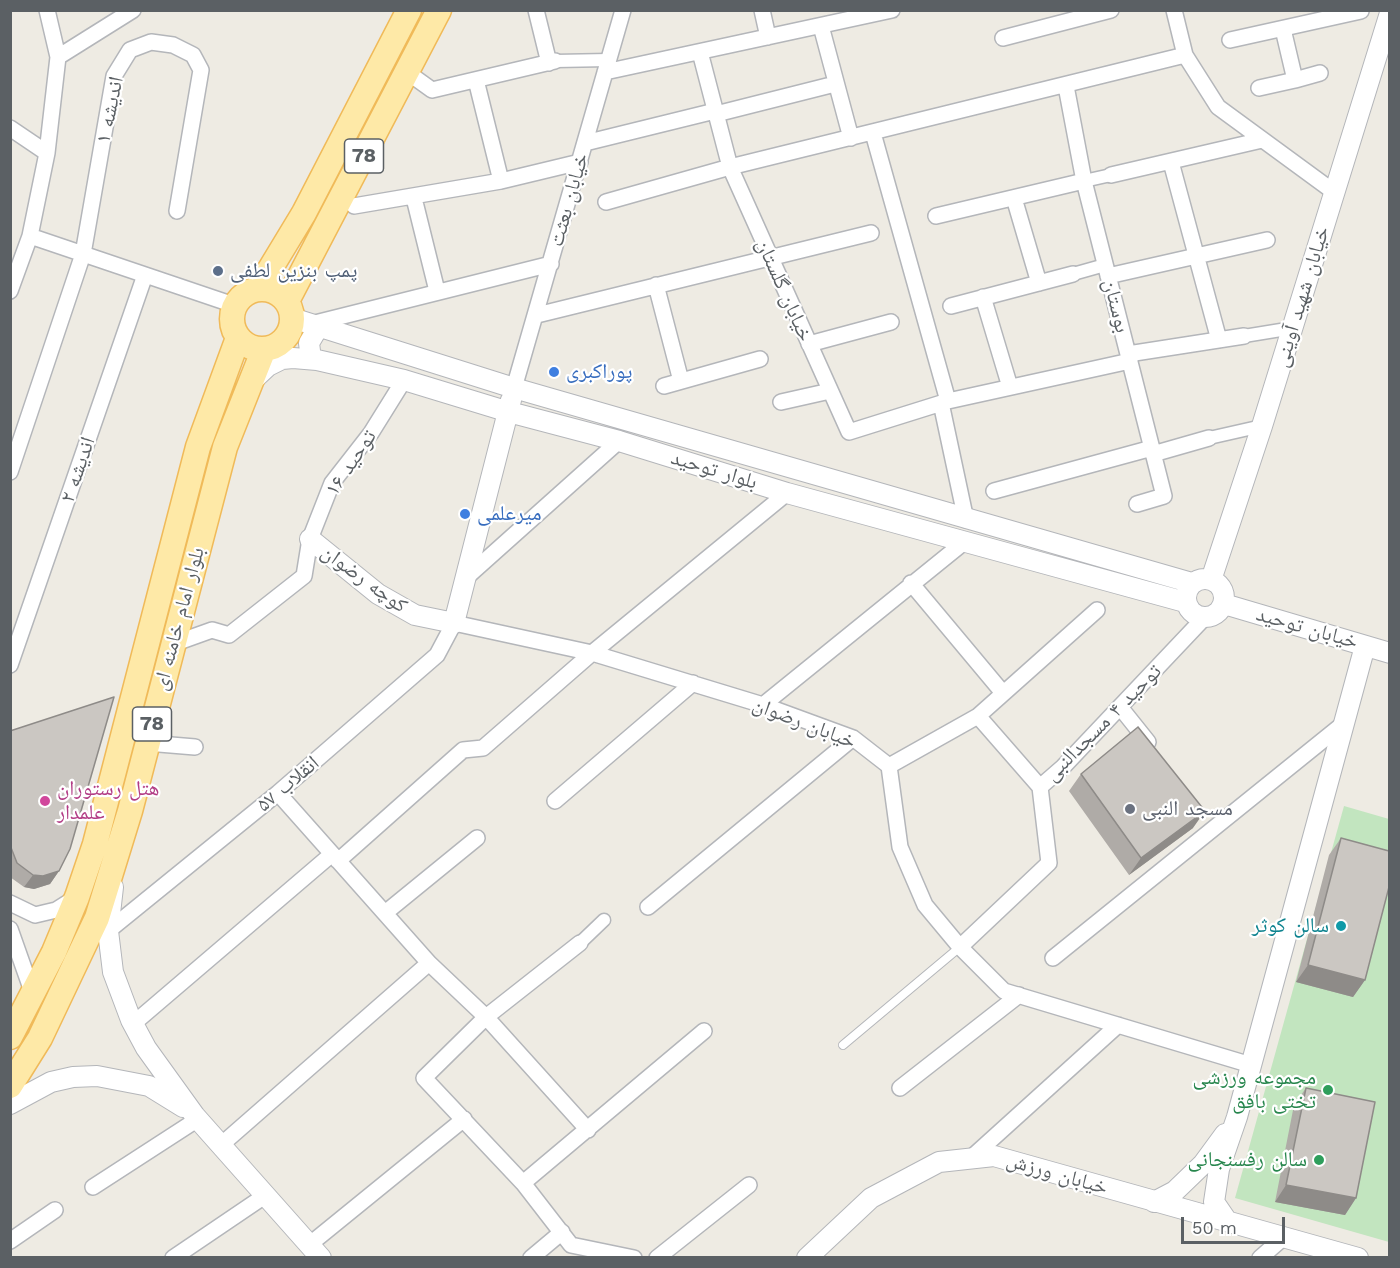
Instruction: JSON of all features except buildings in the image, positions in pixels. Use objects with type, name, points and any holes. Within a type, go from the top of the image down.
[{"type":"main road","name":"78","points":[[238,338],[232,325],[234,305],[247,292],[258,289],[304,213],[409,10]]},
{"type":"main road","name":"78","points":[[264,349],[279,344],[302,317],[407,72],[439,10]]},
{"type":"main road","points":[[258,289],[274,291],[302,317]]},
{"type":"main road","points":[[238,338],[249,346],[264,349]]},
{"type":"main road","name":"بلوار امام خامنه ای","points":[[10,1037],[34,995],[77,897],[112,783],[198,447],[238,338]]},
{"type":"main road","name":"بلوار امام خامنه ای","points":[[10,1086],[40,1038],[77,964],[97,918],[116,863],[225,447],[264,349]]},
{"type":"main road","points":[[181,516],[188,530],[196,532],[206,520]]},
{"type":"main road","points":[[153,618],[167,607],[174,609],[176,632]]},
{"type":"street","points":[[10,291],[30,236],[47,153],[58,57],[47,10]]},
{"type":"street","points":[[58,57],[133,10]]},
{"type":"street","points":[[536,10],[552,62]]},
{"type":"street","name":"خیابان بعثت","points":[[514,388],[537,315],[623,10]]},
{"type":"street","points":[[762,10],[768,37]]},
{"type":"street","points":[[407,72],[432,90],[552,62],[607,66],[700,52],[892,10]]},
{"type":"street","points":[[1003,38],[1111,10]]},
{"type":"street","points":[[1174,10],[1185,55],[1218,107],[1334,192]]},
{"type":"street","points":[[1230,40],[1283,29],[1334,14],[1361,10]]},
{"type":"street","name":"خیابان شهید آوینی","points":[[1202,582],[1262,426],[1389,13]]},
{"type":"street","points":[[821,26],[850,138]]},
{"type":"street","points":[[1283,29],[1295,80]]},
{"type":"street","name":"اندیشه ۱","points":[[10,472],[83,254],[114,76],[130,50],[151,42],[173,45],[193,55],[201,70],[177,211]]},
{"type":"street","name":"خیابان گلستان","points":[[700,52],[730,167],[849,432],[944,402]]},
{"type":"street","points":[[606,202],[730,167],[1185,55]]},
{"type":"street","points":[[1259,88],[1320,73]]},
{"type":"street","points":[[476,80],[501,181]]},
{"type":"street","points":[[585,143],[835,84]]},
{"type":"street","name":"بوستان","points":[[1066,86],[1084,181],[1164,496],[1137,504]]},
{"type":"street","points":[[10,128],[47,153]]},
{"type":"street","points":[[873,133],[944,402],[966,520]]},
{"type":"street","points":[[936,216],[1262,140]]},
{"type":"street","points":[[354,207],[501,181],[580,162]]},
{"type":"street","points":[[1171,162],[1219,340]]},
{"type":"street","points":[[414,198],[437,291]]},
{"type":"street","points":[[1014,198],[1039,282]]},
{"type":"street","points":[[537,315],[871,233]]},
{"type":"street","points":[[30,236],[234,305]]},
{"type":"street","points":[[951,306],[1073,274],[1198,256],[1267,240]]},
{"type":"street","points":[[311,359],[302,317],[437,291],[551,264]]},
{"type":"street","name":"اندیشه ۲","points":[[10,665],[145,275]]},
{"type":"street","points":[[656,285],[681,381]]},
{"type":"street","points":[[983,297],[1010,387]]},
{"type":"street","name":"بلوار توحید","points":[[302,317],[514,388],[966,520],[1158,573],[1202,582]]},
{"type":"street","points":[[809,344],[891,322]]},
{"type":"street","points":[[944,402],[1129,358],[1293,328]]},
{"type":"street","name":"بلوار توحید","points":[[248,385],[268,366],[282,359],[311,359],[404,380],[509,412],[619,441],[787,493],[1185,602]]},
{"type":"street","points":[[664,386],[760,359]]},
{"type":"street","name":"توحید ۱۶","points":[[176,632],[212,630],[229,635],[304,576],[310,539],[332,483],[371,433],[404,380]]},
{"type":"street","points":[[454,622],[468,576],[514,388]]},
{"type":"street","points":[[781,402],[830,391]]},
{"type":"street","points":[[994,491],[1262,426]]},
{"type":"street","points":[[468,576],[619,441]]},
{"type":"street","points":[[133,1024],[463,750],[483,748],[592,653],[787,493]]},
{"type":"street","name":"کوچه رضوان","points":[[310,539],[378,594],[415,615],[454,622]]},
{"type":"street","points":[[763,705],[963,543]]},
{"type":"street","points":[[1149,592],[1157,584],[1158,573]]},
{"type":"street","points":[[1202,582],[1220,585],[1224,594],[1224,604],[1216,614],[1204,618],[1192,613],[1185,602],[1186,592],[1202,582]]},
{"type":"street","points":[[910,584],[1003,693]]},
{"type":"street","name":"خیابان توحید","points":[[1224,604],[1389,653]]},
{"type":"street","points":[[1096,610],[978,716],[889,766],[900,847],[925,904],[960,946],[1004,991],[1251,1065]]},
{"type":"street","name":"توحید ۴ مسجدالنبی","points":[[960,946],[1049,863],[1040,787],[1120,708],[1204,618]]},
{"type":"street","name":"خیابان رضوان","points":[[454,622],[592,653],[763,705],[853,738],[889,766]]},
{"type":"street","name":"انقلاب ۵۷","points":[[108,931],[278,793],[437,655],[454,622]]},
{"type":"street","points":[[1227,1221],[1214,1202],[1219,1169],[1237,1117],[1365,646]]},
{"type":"street","points":[[555,801],[693,683]]},
{"type":"street","points":[[1120,708],[1156,753]]},
{"type":"street","points":[[978,716],[1040,787]]},
{"type":"street","points":[[1053,958],[1092,929],[1211,821],[1343,724]]},
{"type":"street","points":[[648,907],[853,738]]},
{"type":"street","points":[[147,743],[195,747]]},
{"type":"street","points":[[278,793],[429,963],[486,1017],[588,1130]]},
{"type":"street","points":[[385,913],[477,838]]},
{"type":"street","points":[[116,863],[108,931],[113,972],[133,1024],[146,1048],[196,1118],[315,1251],[464,1119]]},
{"type":"street","points":[[10,903],[35,915],[56,910],[77,897]]},
{"type":"street","points":[[604,920],[580,943],[486,1017],[424,1078],[524,1183],[571,1245],[634,1257]]},
{"type":"street","points":[[10,929],[34,995]]},
{"type":"street","points":[[221,1145],[429,963]]},
{"type":"street","points":[[900,1088],[1019,995]]},
{"type":"street","points":[[971,1158],[1118,1025]]},
{"type":"street","points":[[524,1183],[704,1031]]},
{"type":"street","points":[[10,1104],[51,1082],[73,1077],[97,1076],[149,1086],[173,1099],[196,1118]]},
{"type":"street","points":[[1154,1202],[1174,1191],[1203,1164],[1237,1117]]},
{"type":"street","points":[[93,1187],[196,1118]]},
{"type":"street","name":"خیابان ورزش","points":[[807,1257],[871,1198],[939,1162],[994,1156],[1358,1257]]},
{"type":"street","points":[[657,1257],[749,1185]]},
{"type":"street","points":[[173,1257],[266,1196]]},
{"type":"street","points":[[10,1241],[55,1210]]},
{"type":"street","points":[[531,1257],[562,1232]]},
{"type":"street","points":[[1260,1257],[1284,1237]]},
{"type":"lane","points":[[843,1045],[960,946]]},
{"type":"green space","name":"مجموعه ورزشی تختی بافق","points":[[1344,806],[1389,819],[1389,1242],[1235,1198]]},
{"type":"place","name":"پمپ بنزین لطفی","points":[[218,271]]},
{"type":"place","name":"پوراکبری","points":[[554,372]]},
{"type":"place","name":"میرعلمی","points":[[465,514]]},
{"type":"place","name":"هتل رستوران علمدار","points":[[45,801]]},
{"type":"place","name":"مسجد النبی","points":[[1130,809]]},
{"type":"place","name":"سالن کوثر","points":[[1341,926]]},
{"type":"place","name":"مجموعه ورزشی تختی بافق","points":[[1328,1090]]},
{"type":"place","name":"سالن رفسنجانی","points":[[1319,1160]]}]
